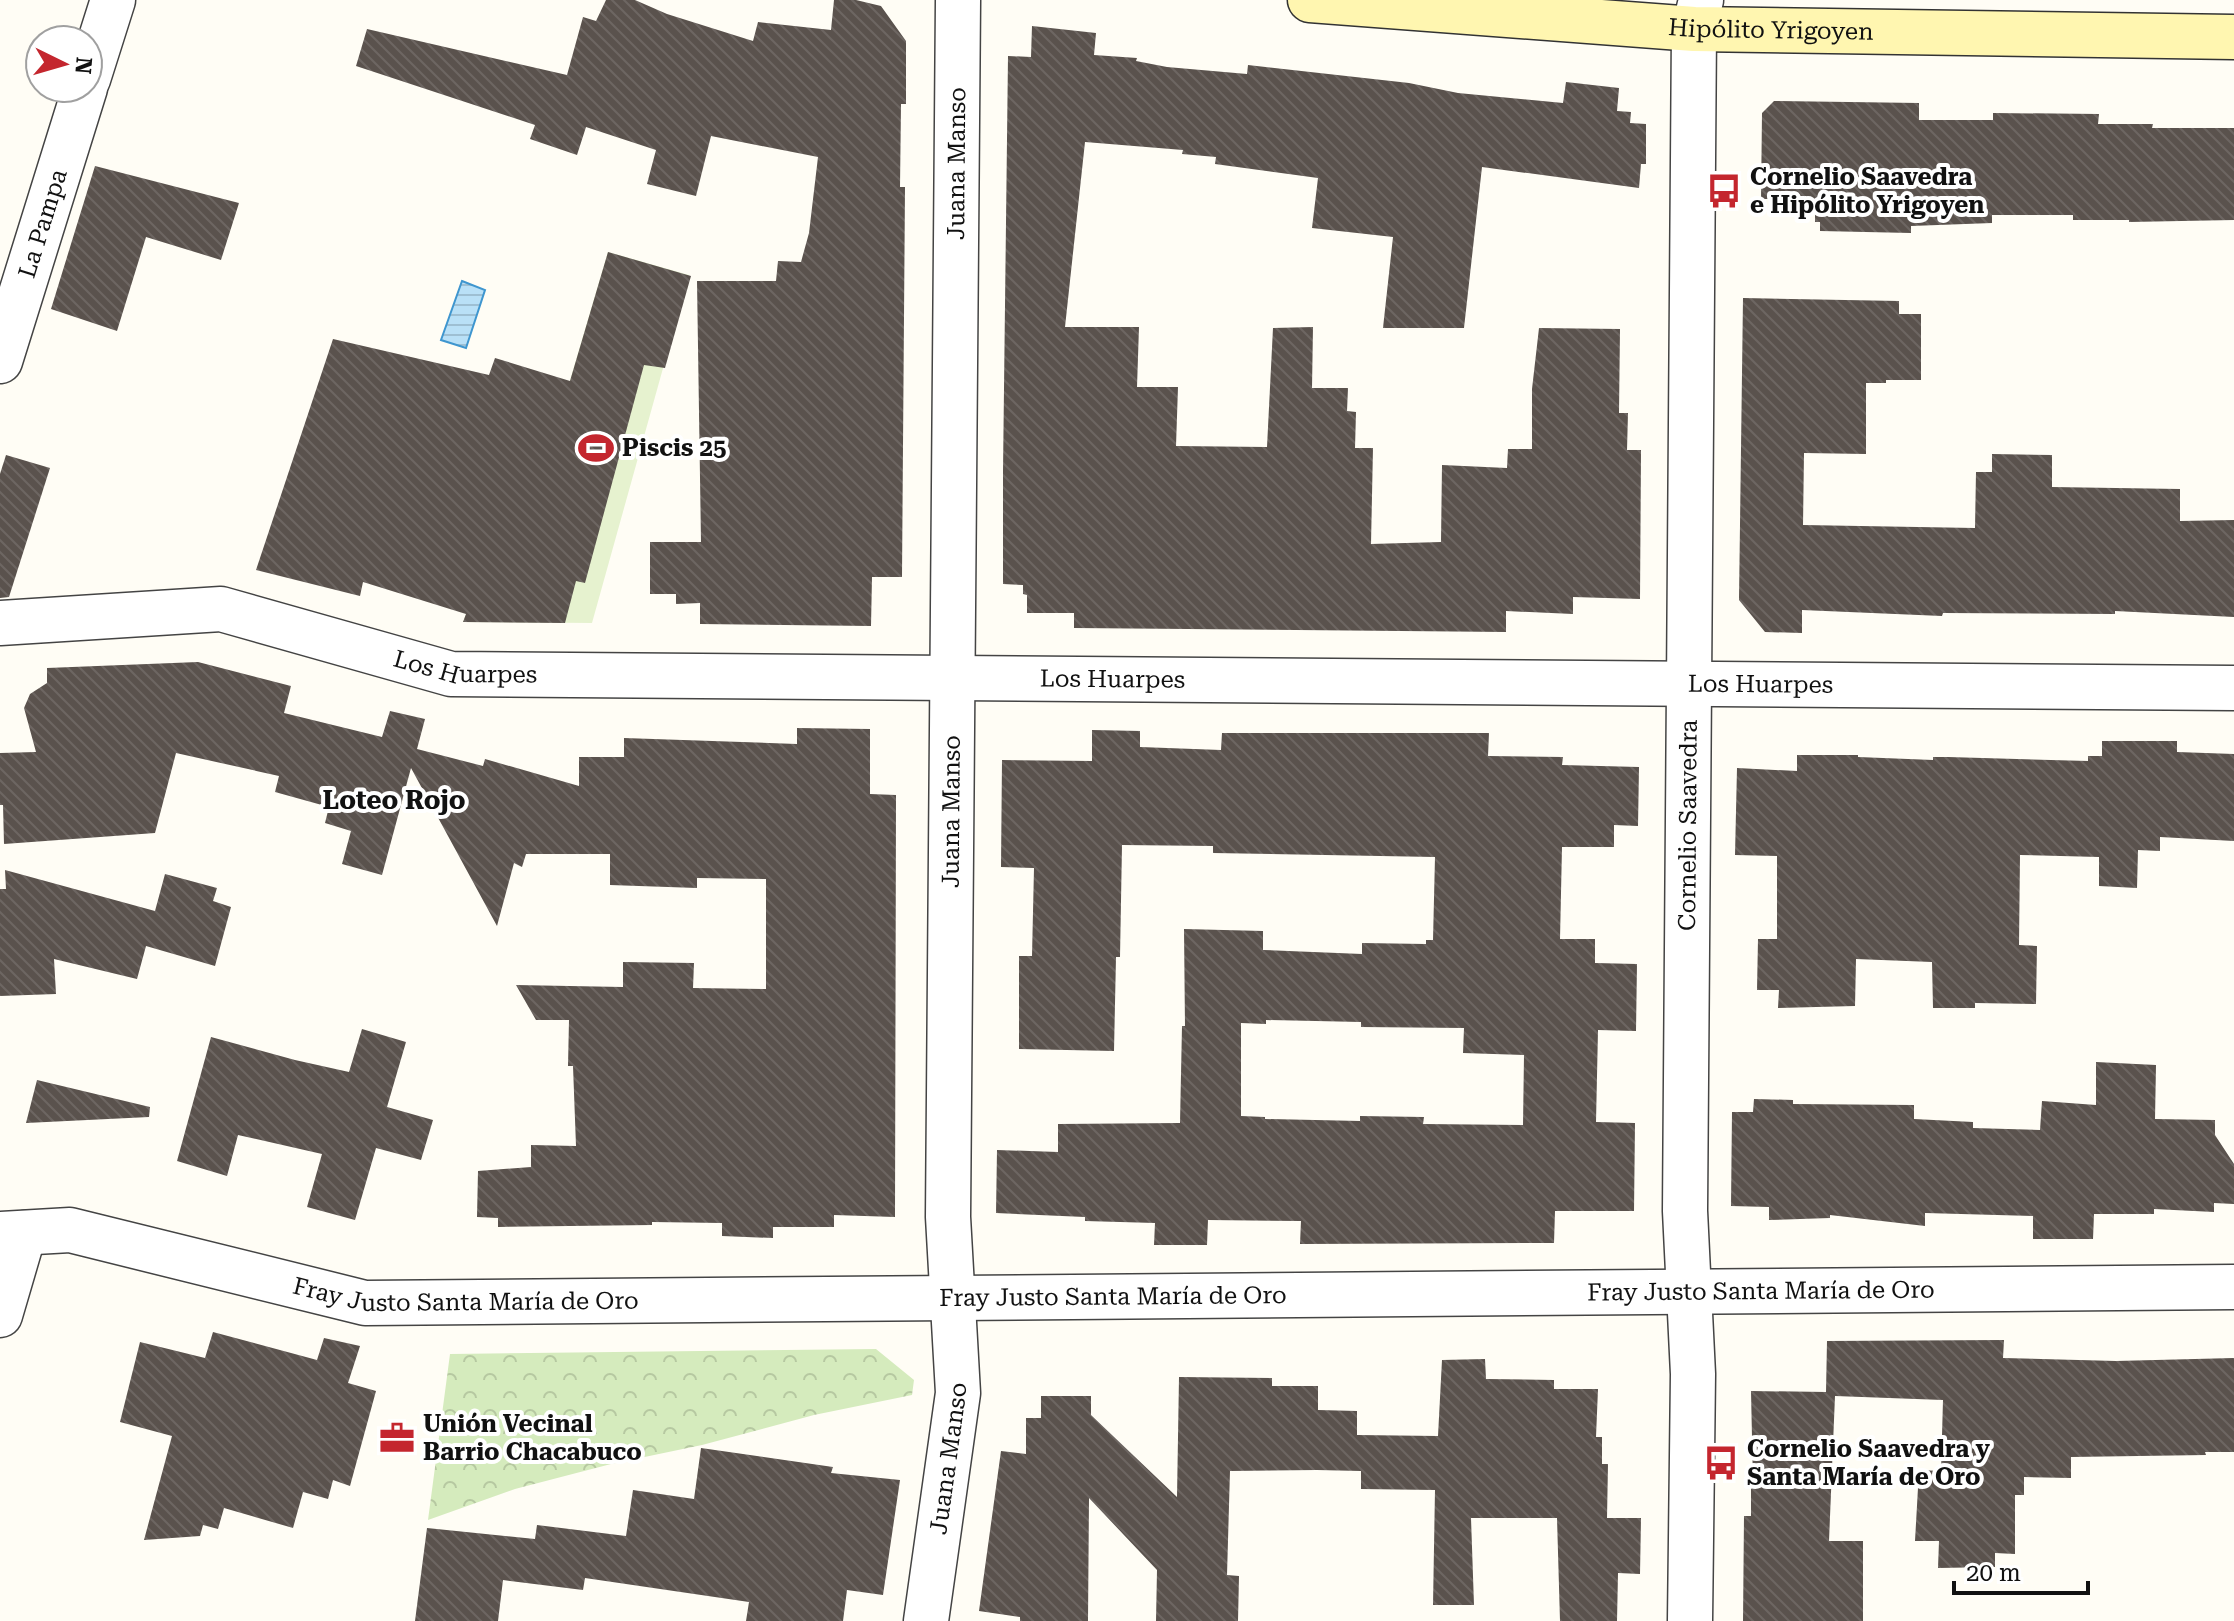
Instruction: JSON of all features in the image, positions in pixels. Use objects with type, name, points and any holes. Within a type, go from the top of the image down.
[{"type":"main road","name":"Hipólito Yrigoyen","points":[[1310,0],[2234,37]]},
{"type":"street","points":[[104,28],[113,0]]},
{"type":"street","name":"Juana Manso","points":[[926,1621],[958,1393],[948,1202],[958,0]]},
{"type":"street","name":"Cornelio Saavedra","points":[[1690,1621],[1693,1374],[1685,1211],[1698,14]]},
{"type":"street","name":"La Pampa","points":[[0,361],[80,104]]},
{"type":"street","name":"Los Huarpes","points":[[0,623],[221,609],[451,674],[2234,688]]},
{"type":"street","name":"Fray Justo Santa María de Oro","points":[[12,1234],[70,1230],[365,1303],[2234,1287]]},
{"type":"street","points":[[0,1315],[12,1234]]},
{"type":"green space","name":"Piscis 25","points":[[608,252],[689,275],[592,623],[463,622],[485,567],[513,573]]},
{"type":"green space","points":[[876,1349],[914,1380],[912,1395],[814,1415],[702,1445],[611,1464],[515,1489],[428,1520],[450,1354]]},
{"type":"water","points":[[462,281],[485,290],[466,348],[441,340]]},
{"type":"building","points":[[606,0],[635,0],[667,14],[753,41],[758,22],[831,30],[834,0],[856,0],[881,6],[906,41],[906,104],[901,104],[900,187],[905,187],[902,577],[872,577],[871,626],[700,624],[700,603],[676,604],[676,594],[650,594],[650,542],[701,542],[697,281],[776,281],[778,261],[801,262],[809,233],[818,157],[711,136],[696,196],[647,184],[656,150],[586,127],[577,155],[530,139],[535,125],[356,66],[367,29],[567,75],[583,17],[596,21]]},
{"type":"building","points":[[1032,26],[1096,33],[1094,55],[1137,58],[1136,61],[1167,67],[1247,74],[1248,65],[1409,83],[1458,93],[1563,103],[1566,82],[1619,88],[1617,111],[1631,112],[1630,123],[1646,124],[1646,164],[1641,164],[1639,188],[1482,167],[1464,328],[1383,328],[1393,237],[1312,228],[1318,178],[1215,164],[1216,157],[1182,154],[1183,150],[1085,142],[1065,327],[1139,327],[1137,387],[1178,387],[1176,446],[1267,447],[1273,328],[1313,327],[1312,388],[1348,388],[1347,411],[1356,412],[1355,448],[1373,448],[1371,544],[1441,542],[1442,465],[1507,468],[1508,449],[1532,449],[1532,389],[1539,328],[1620,329],[1619,413],[1628,413],[1627,450],[1641,450],[1640,599],[1573,597],[1573,614],[1506,611],[1506,632],[1074,628],[1074,613],[1027,613],[1027,595],[1023,594],[1023,585],[1003,584],[1003,472],[1008,56],[1031,57]]},
{"type":"building","points":[[1774,101],[1919,103],[1919,120],[1993,120],[1993,113],[2099,114],[2098,124],[2153,124],[2152,128],[2234,128],[2234,220],[2129,222],[2073,220],[2073,215],[1992,215],[1992,223],[1911,226],[1911,233],[1820,231],[1820,222],[1815,222],[1815,199],[1761,199],[1762,113]]},
{"type":"building","points":[[95,166],[239,203],[221,260],[146,237],[117,331],[51,309]]},
{"type":"building","points":[[608,252],[691,276],[665,368],[644,365],[585,583],[576,581],[565,623],[463,622],[466,614],[363,582],[360,596],[256,570],[333,339],[489,375],[495,358],[570,381]]},
{"type":"building","points":[[1743,298],[1899,301],[1899,314],[1921,314],[1921,380],[1866,383],[1866,454],[1804,453],[1803,525],[1975,528],[1976,472],[1992,472],[1992,454],[2052,455],[2052,487],[2180,489],[2180,521],[2234,520],[2234,617],[2115,611],[2115,614],[1943,613],[1942,616],[1802,610],[1802,633],[1765,632],[1739,600]]},
{"type":"building","points":[[6,455],[50,468],[9,597],[0,598],[0,474]]},
{"type":"building","points":[[198,662],[291,686],[284,713],[382,737],[390,711],[425,719],[417,749],[483,766],[485,759],[579,786],[579,757],[624,757],[624,738],[797,744],[797,728],[870,729],[870,794],[896,795],[895,1217],[834,1215],[834,1227],[773,1227],[773,1238],[722,1236],[722,1223],[498,1227],[498,1218],[477,1217],[478,1171],[531,1167],[531,1145],[576,1146],[573,1066],[568,1066],[569,1020],[536,1020],[516,985],[623,987],[623,962],[694,963],[693,988],[766,989],[766,879],[697,878],[697,888],[610,885],[610,854],[526,854],[522,867],[514,863],[497,926],[411,768],[382,875],[342,864],[351,831],[325,823],[329,807],[275,792],[279,776],[176,753],[155,833],[4,844],[0,753],[36,752],[24,708],[30,694],[47,683],[47,668]]},
{"type":"building","points":[[1092,730],[1140,731],[1140,747],[1221,750],[1222,733],[1489,733],[1488,756],[1563,757],[1562,765],[1639,767],[1638,826],[1614,825],[1614,847],[1562,847],[1560,939],[1595,939],[1595,963],[1637,964],[1636,1031],[1598,1030],[1596,1122],[1635,1123],[1634,1211],[1555,1211],[1554,1243],[1300,1244],[1301,1221],[1208,1220],[1207,1245],[1154,1245],[1155,1223],[996,1213],[997,1150],[1058,1152],[1058,1124],[1180,1123],[1182,1026],[1185,1026],[1184,929],[1263,931],[1263,950],[1362,954],[1362,943],[1426,944],[1426,940],[1433,940],[1435,857],[1213,853],[1213,846],[1122,845],[1114,1051],[1019,1049],[1019,956],[1032,956],[1034,868],[1001,867],[1002,760],[1092,761]],"holes":[[[1266,1020],[1361,1022],[1361,1027],[1464,1028],[1463,1053],[1524,1055],[1523,1125],[1423,1124],[1424,1117],[1360,1116],[1360,1121],[1241,1116],[1241,1023],[1266,1024]]]},
{"type":"building","points":[[2102,741],[2177,741],[2177,752],[2234,754],[2234,841],[2160,837],[2160,851],[2138,850],[2137,888],[2099,886],[2099,857],[2020,855],[2019,945],[2037,946],[2036,1004],[1975,1003],[1975,1008],[1933,1008],[1932,962],[1856,959],[1855,1006],[1778,1008],[1779,990],[1757,990],[1758,939],[1777,939],[1777,856],[1735,855],[1737,768],[1797,771],[1797,755],[2088,761],[2088,756],[2102,756]]},
{"type":"building","points":[[5,870],[155,911],[165,874],[217,888],[213,901],[231,907],[215,966],[146,946],[137,979],[54,959],[56,994],[0,996],[0,889],[6,889]]},
{"type":"building","points":[[362,1029],[406,1042],[387,1107],[433,1120],[421,1160],[376,1148],[355,1220],[307,1207],[322,1154],[238,1135],[227,1176],[177,1161],[211,1037],[349,1072]]},
{"type":"building","points":[[2096,1062],[2156,1065],[2155,1119],[2215,1120],[2215,1135],[2234,1164],[2234,1204],[2214,1203],[2214,1212],[2154,1209],[2154,1214],[2094,1214],[2093,1239],[2033,1239],[2033,1216],[1925,1213],[1925,1226],[1830,1215],[1830,1218],[1769,1220],[1769,1207],[1731,1206],[1732,1112],[1753,1112],[1754,1099],[1793,1100],[1793,1104],[1914,1105],[1914,1119],[1973,1122],[1973,1128],[2040,1130],[2042,1101],[2096,1105]]},
{"type":"building","points":[[37,1080],[150,1107],[149,1117],[26,1123]]},
{"type":"building","points":[[213,1332],[317,1360],[324,1338],[360,1346],[348,1383],[376,1391],[350,1486],[333,1480],[328,1499],[303,1492],[293,1528],[224,1508],[218,1529],[203,1525],[200,1536],[144,1540],[172,1436],[120,1422],[140,1342],[205,1358]]},
{"type":"building","points":[[2004,1340],[2003,1358],[2116,1361],[2234,1358],[2234,1452],[2071,1457],[2071,1478],[2024,1477],[2024,1495],[2015,1495],[2015,1554],[1995,1553],[1995,1567],[1938,1568],[1939,1541],[1915,1541],[1919,1470],[1941,1471],[1943,1400],[1835,1396],[1829,1541],[1863,1541],[1863,1621],[1743,1621],[1744,1516],[1751,1516],[1753,1484],[1751,1391],[1826,1392],[1827,1341]]},
{"type":"building","points":[[1485,1359],[1486,1379],[1554,1380],[1554,1389],[1598,1389],[1596,1437],[1602,1437],[1602,1464],[1608,1464],[1607,1518],[1641,1518],[1640,1574],[1618,1573],[1617,1621],[1560,1621],[1557,1518],[1471,1518],[1474,1605],[1433,1605],[1435,1490],[1361,1489],[1361,1471],[1317,1470],[1230,1471],[1227,1575],[1239,1576],[1238,1621],[1156,1621],[1157,1570],[1089,1498],[1088,1621],[1020,1621],[1020,1617],[979,1611],[1001,1451],[1026,1454],[1026,1418],[1041,1418],[1041,1396],[1091,1396],[1091,1415],[1177,1497],[1179,1377],[1272,1378],[1272,1386],[1318,1386],[1318,1410],[1357,1411],[1357,1435],[1438,1436],[1442,1360]]},
{"type":"building","points":[[701,1448],[833,1467],[831,1473],[900,1480],[883,1595],[847,1590],[843,1621],[746,1621],[749,1602],[585,1578],[583,1590],[503,1580],[498,1621],[415,1621],[427,1528],[535,1539],[537,1525],[626,1536],[633,1490],[694,1499]]},
{"type":"place","name":"Cornelio Saavedra e Hipólito Yrigoyen","points":[[1724,191]]},
{"type":"place","name":"Piscis 25","points":[[596,448]]},
{"type":"place","name":"Unión Vecinal Barrio Chacabuco","points":[[397,1438]]},
{"type":"place","name":"Cornelio Saavedra y Santa María de Oro","points":[[1721,1463]]},
{"type":"district","name":"Loteo Rojo","points":[[394,800]]}]
